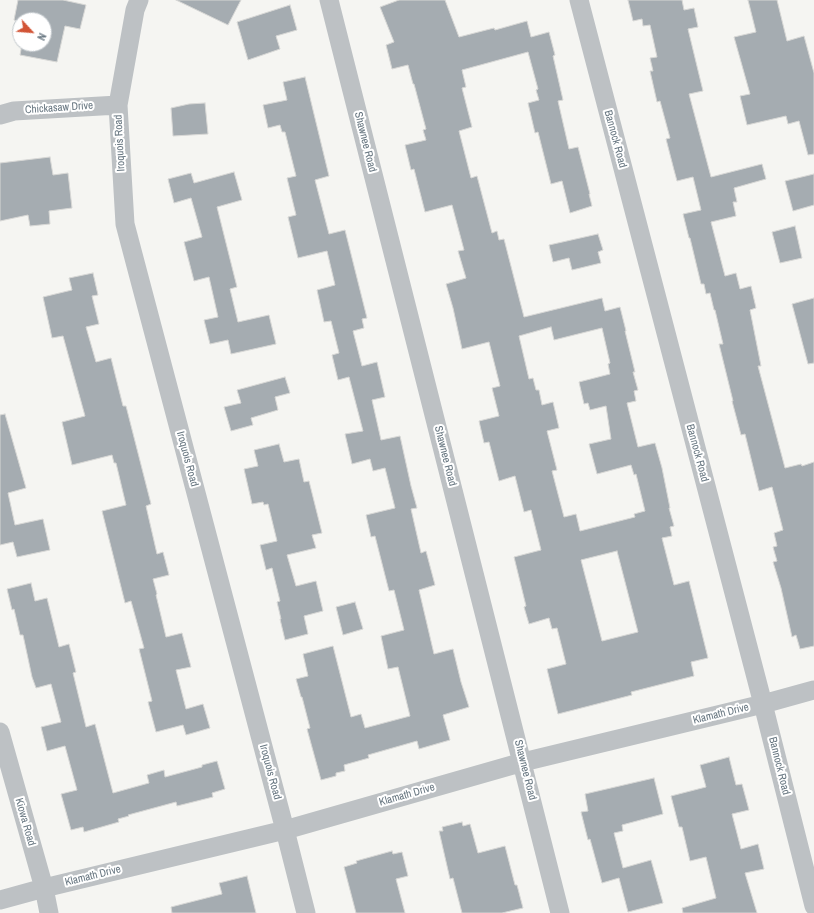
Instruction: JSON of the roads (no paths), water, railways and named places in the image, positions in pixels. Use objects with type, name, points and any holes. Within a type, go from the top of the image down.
[{"type":"street","name":"Iroquois Road","points":[[139,0],[135,10],[118,105],[125,224],[306,913]]},
{"type":"street","name":"Shawnee Road","points":[[329,0],[560,913]]},
{"type":"street","name":"Bannock Road","points":[[579,0],[763,704],[814,906]]},
{"type":"street","name":"Chickasaw Drive","points":[[0,115],[14,111],[118,105]]},
{"type":"street","name":"Klamath Drive","points":[[0,900],[285,830],[523,762],[763,704],[814,690]]},
{"type":"street","name":"Kiowa Road","points":[[0,732],[44,888],[49,913]]}]
